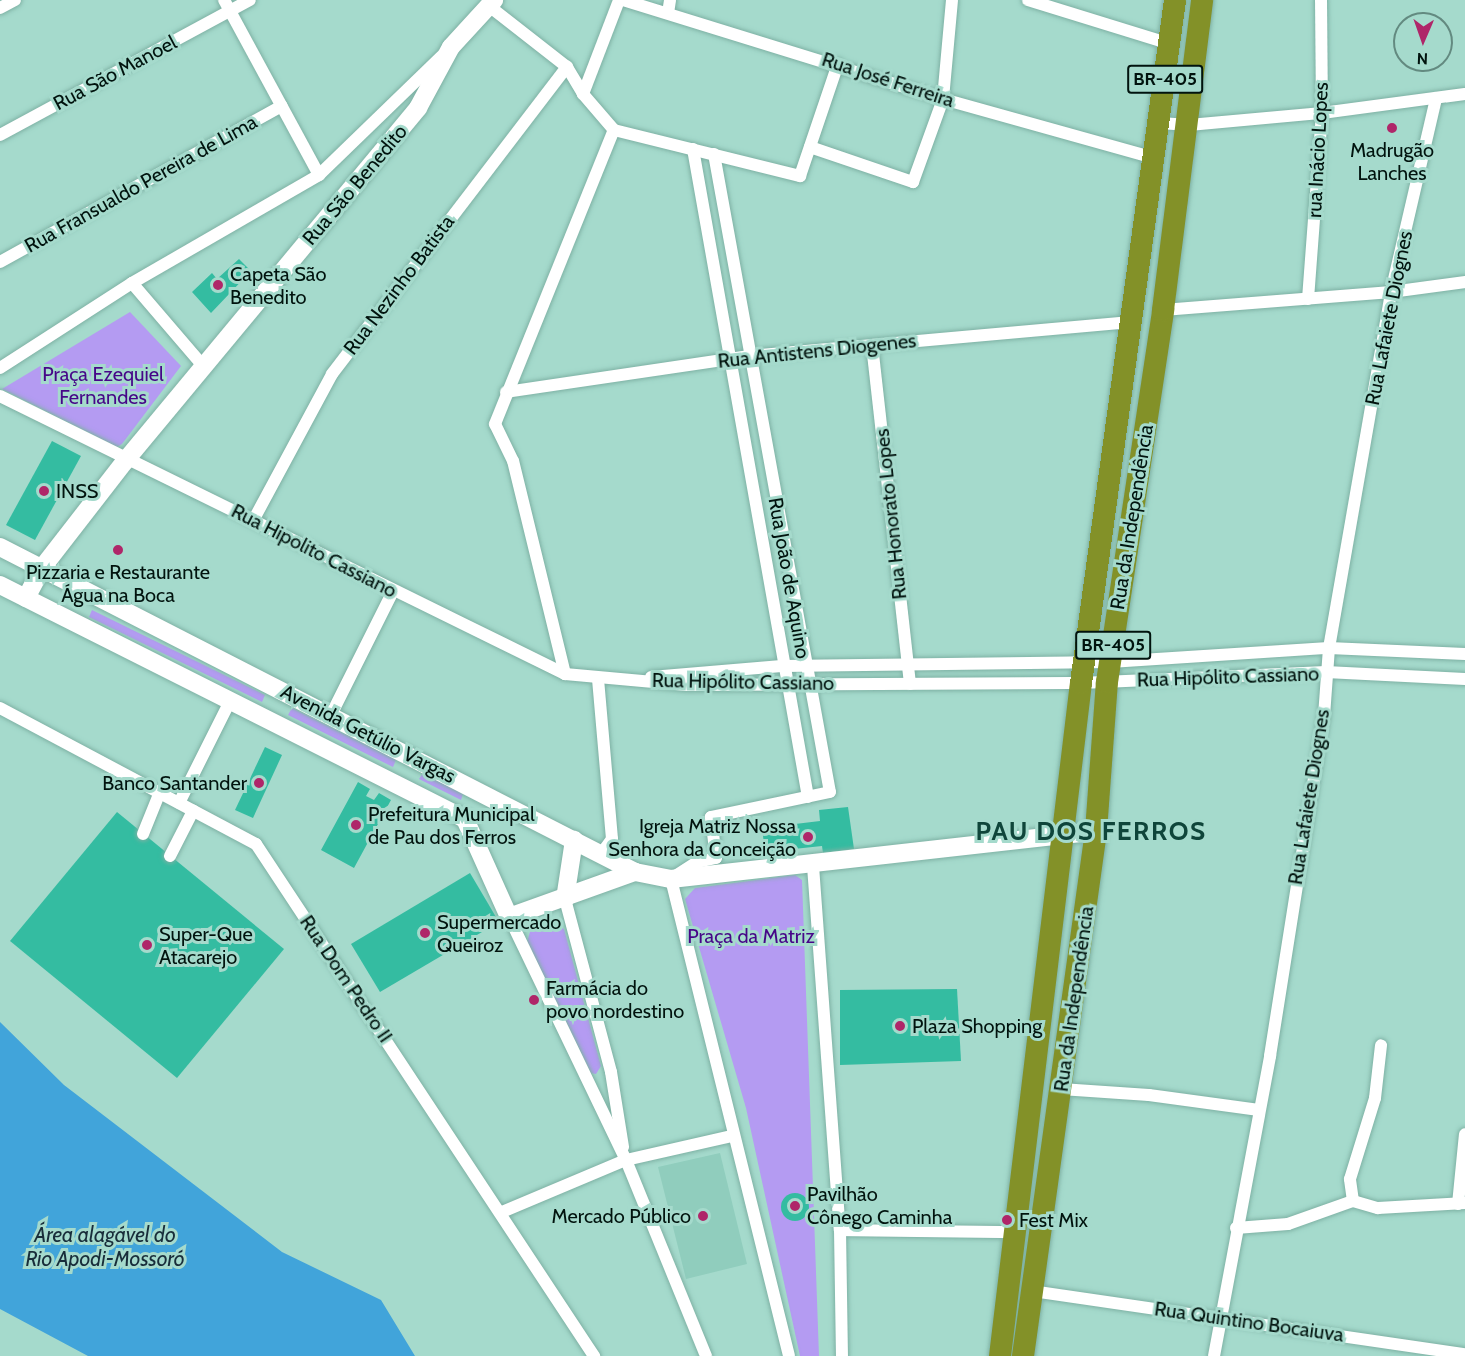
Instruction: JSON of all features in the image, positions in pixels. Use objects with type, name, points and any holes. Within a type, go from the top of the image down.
[{"type":"highway","name":"Rua da Independência","points":[[1000,1356],[1083,673],[1175,0]]},
{"type":"highway","name":"Rua da Independência","points":[[1023,1356],[1096,831],[1108,672],[1163,310],[1202,0]]},
{"type":"main road","name":"Rua São Benedito","points":[[26,598],[42,568],[125,461],[418,108],[451,47],[492,3]]},
{"type":"main road","name":"Avenida Getúlio Vargas","points":[[0,547],[635,872]]},
{"type":"main road","name":"Avenida Getúlio Vargas","points":[[0,585],[465,819],[509,917]]},
{"type":"main road","points":[[509,917],[565,899],[635,872],[672,879],[813,866],[1096,831]]},
{"type":"main road","points":[[565,899],[574,840]]},
{"type":"street","points":[[0,8],[15,0]]},
{"type":"street","name":"Rua São Manoel","points":[[0,135],[227,5],[250,0]]},
{"type":"street","points":[[583,94],[621,0]]},
{"type":"street","name":"Rua José Ferreira","points":[[621,0],[838,64],[943,99],[1154,158]]},
{"type":"street","points":[[668,13],[670,0]]},
{"type":"street","points":[[810,147],[913,182],[943,99],[952,0]]},
{"type":"street","points":[[1028,0],[1170,44]]},
{"type":"street","name":"rua Inácio Lopes","points":[[1308,299],[1322,113],[1321,0]]},
{"type":"street","points":[[492,3],[567,67],[583,94],[614,130],[800,176],[838,64]]},
{"type":"street","points":[[227,5],[319,175]]},
{"type":"street","name":"Rua São Benedito","points":[[0,368],[132,283],[319,175],[451,47]]},
{"type":"street","name":"Rua Nezinho Batista","points":[[254,519],[332,374],[567,67]]},
{"type":"street","points":[[1160,123],[1188,125],[1322,113],[1465,94]]},
{"type":"street","name":"Rua Lafaiete Diognes","points":[[1214,1356],[1219,1318],[1259,1110],[1324,716],[1329,648],[1391,292],[1436,98]]},
{"type":"street","name":"Rua Fransualdo Pereira de Lima","points":[[0,262],[282,106]]},
{"type":"street","points":[[565,675],[513,461],[495,424],[506,392],[614,130]]},
{"type":"street","name":"Rua João de Aquino","points":[[693,149],[782,666],[808,797],[830,792],[808,685],[714,154]]},
{"type":"street","points":[[1163,310],[1391,292],[1465,282]]},
{"type":"street","points":[[132,283],[204,367]]},
{"type":"street","name":"Rua Antistens Diogenes","points":[[506,392],[750,356],[1130,322]]},
{"type":"street","name":"Rua Honorato Lopes","points":[[872,345],[910,684]]},
{"type":"street","name":"Rua Hipolito Cassiano","points":[[0,396],[125,461],[254,519],[393,591],[565,675],[598,680],[635,680]]},
{"type":"street","points":[[331,715],[393,591]]},
{"type":"street","name":"Rua Hipólito Cassiano","points":[[635,680],[689,671],[782,666],[908,664],[1083,673],[1108,672],[1329,648],[1465,654]]},
{"type":"street","name":"Rua Hipólito Cassiano","points":[[635,680],[687,685],[910,684],[1108,672],[1326,672],[1465,679]]},
{"type":"street","points":[[598,680],[612,839],[601,854]]},
{"type":"street","points":[[179,803],[230,701]]},
{"type":"street","name":"Rua Dom Pedro II","points":[[0,708],[256,844],[502,1212],[594,1356]]},
{"type":"street","points":[[143,834],[160,792]]},
{"type":"street","points":[[789,1356],[732,1136],[672,879],[697,862],[716,858],[711,817],[808,797]]},
{"type":"street","points":[[170,856],[193,811]]},
{"type":"street","points":[[813,866],[840,1230],[842,1356]]},
{"type":"street","points":[[565,899],[611,1071],[626,1160]]},
{"type":"street","points":[[509,917],[626,1160],[706,1356]]},
{"type":"street","points":[[1353,1201],[1350,1179],[1375,1098],[1380,1045]]},
{"type":"street","points":[[1061,1089],[1149,1095],[1259,1110]]},
{"type":"street","points":[[1236,1228],[1288,1224],[1353,1201],[1378,1208],[1462,1204],[1465,1134]]},
{"type":"street","points":[[502,1212],[626,1160],[732,1136]]},
{"type":"street","points":[[840,1230],[1014,1232]]},
{"type":"street","name":"Rua Quintino Bocaiuva","points":[[1032,1291],[1465,1354]]},
{"type":"shaded area","name":"Mercado Público","points":[[720,1153],[747,1264],[686,1279],[658,1167]]},
{"type":"green space","name":"Praça Ezequiel Fernandes","points":[[130,312],[181,366],[122,444],[117,447],[2,389]]},
{"type":"green space","points":[[92,610],[265,695],[262,702],[89,617]]},
{"type":"green space","points":[[292,708],[396,760],[393,767],[288,715]]},
{"type":"green space","points":[[423,773],[463,794],[461,800],[419,779]]},
{"type":"green space","name":"Praça da Matriz","points":[[795,875],[802,880],[819,1356],[800,1356],[746,1108],[685,899],[695,888]]},
{"type":"green space","points":[[554,923],[564,929],[601,1066],[596,1074],[591,1073],[527,942],[530,932]]},
{"type":"water","name":"Área alagável do Rio Apodi-Mossoró","points":[[0,1022],[64,1085],[282,1252],[381,1300],[415,1356],[88,1356],[0,1309]]},
{"type":"building","name":"Capeta São Benedito","points":[[239,259],[251,271],[211,313],[192,292],[212,273],[217,279]]},
{"type":"building","name":"INSS","points":[[52,441],[81,456],[35,540],[6,525]]},
{"type":"building","name":"Banco Santander","points":[[265,747],[282,755],[253,818],[235,810]]},
{"type":"building","name":"Prefeitura Municipal de Pau dos Ferros","points":[[358,782],[370,789],[366,796],[374,800],[379,793],[391,800],[354,868],[321,850]]},
{"type":"building","name":"Igreja Matriz Nossa Senhora da Conceição","points":[[848,807],[854,849],[823,853],[822,846],[765,852],[762,828],[820,821],[819,810]]},
{"type":"building","name":"Super-Que Atacarejo","points":[[117,812],[284,949],[177,1078],[10,941]]},
{"type":"building","name":"Supermercado Queiroz","points":[[470,873],[499,922],[380,992],[351,944]]},
{"type":"building","name":"Plaza Shopping","points":[[957,989],[961,1061],[840,1065],[840,990]]},
{"type":"building","name":"Pavilhão Cônego Caminha","points":[[795,1193],[805,1197],[809,1207],[805,1217],[795,1221],[785,1217],[781,1207],[785,1197]]},
{"type":"place","name":"Madrugão Lanches","points":[[1392,128]]},
{"type":"place","name":"Capeta São Benedito","points":[[218,285]]},
{"type":"place","name":"INSS","points":[[44,491]]},
{"type":"place","name":"Pizzaria e Restaurante Água na Boca","points":[[118,550]]},
{"type":"place","name":"Banco Santander","points":[[259,783]]},
{"type":"place","name":"Prefeitura Municipal de Pau dos Ferros","points":[[356,825]]},
{"type":"place","name":"Igreja Matriz Nossa Senhora da Conceição","points":[[808,837]]},
{"type":"place","name":"Supermercado Queiroz","points":[[425,933]]},
{"type":"place","name":"Super-Que Atacarejo","points":[[147,945]]},
{"type":"place","name":"Farmácia do povo nordestino","points":[[534,1000]]},
{"type":"place","name":"Plaza Shopping","points":[[900,1026]]},
{"type":"place","name":"Pavilhão Cônego Caminha","points":[[795,1206]]},
{"type":"place","name":"Mercado Público","points":[[703,1216]]},
{"type":"place","name":"Fest Mix","points":[[1007,1220]]},
{"type":"district","name":"PAU DOS FERROS","points":[[1091,832]]}]
